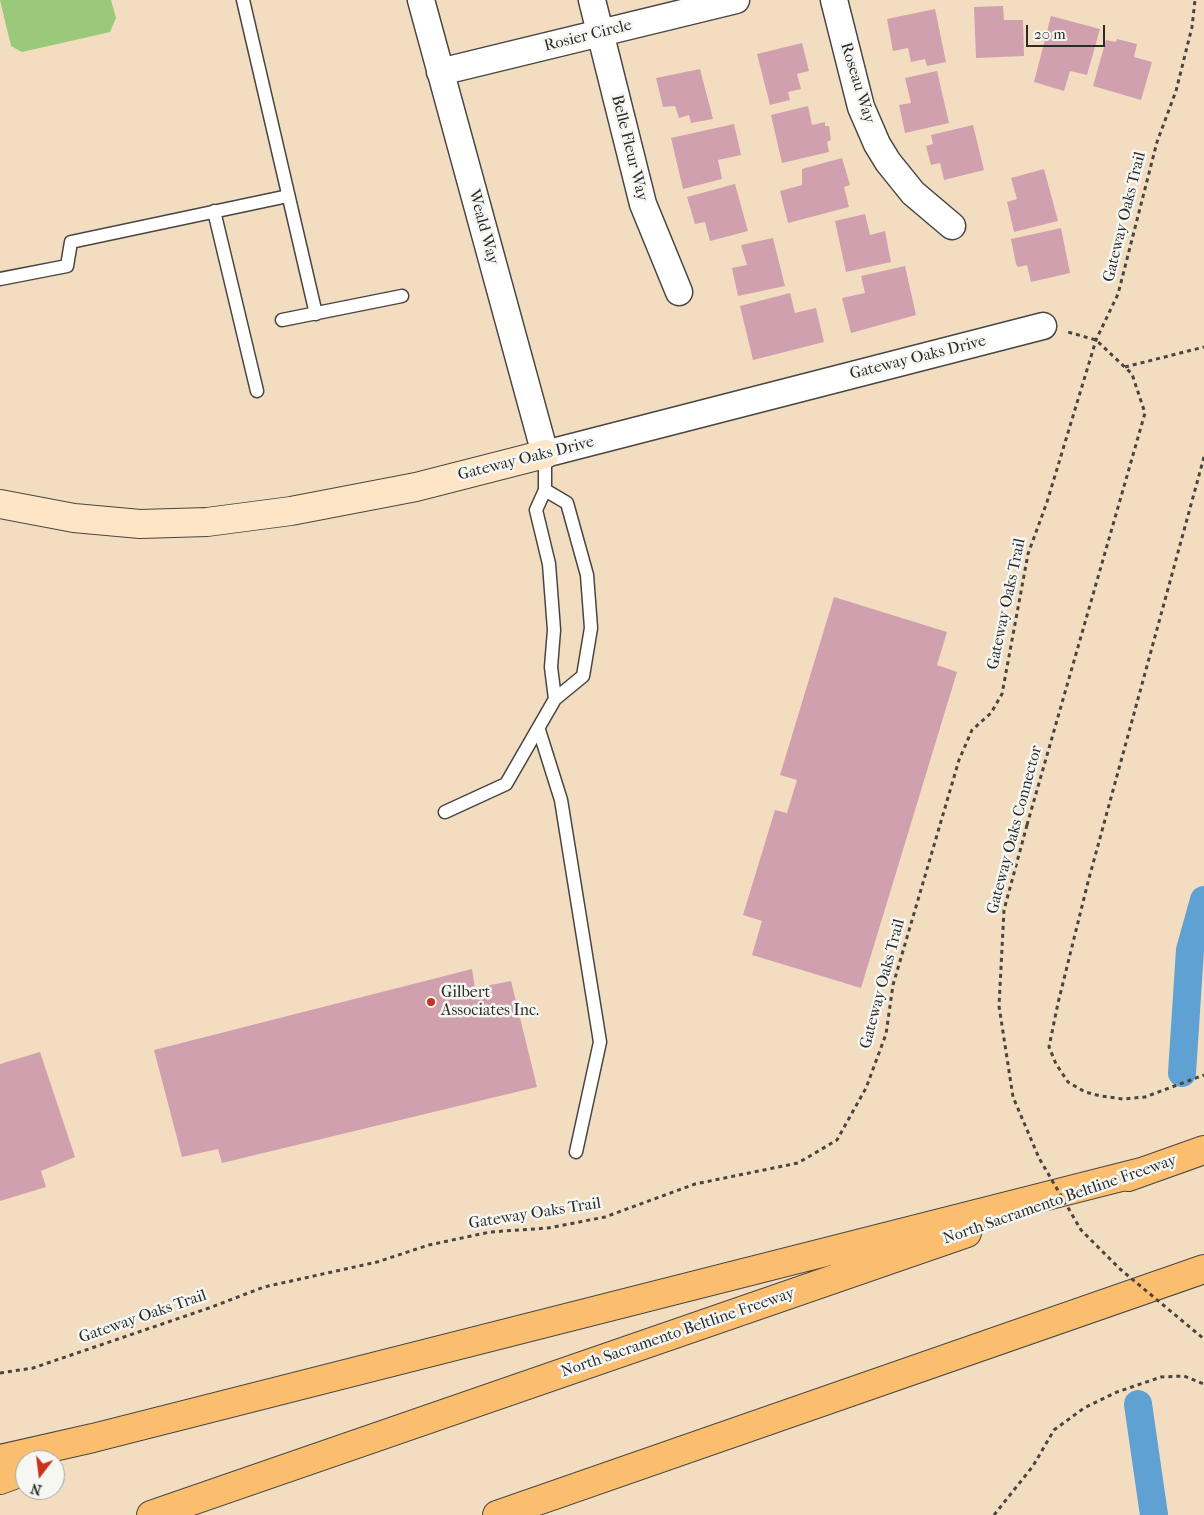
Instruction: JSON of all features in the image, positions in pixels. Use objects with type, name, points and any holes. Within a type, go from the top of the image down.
[{"type":"highway","name":"North Sacramento Beltline Freeway","points":[[151,1515],[1204,1150]]},
{"type":"highway","points":[[0,1459],[174,1417],[1144,1171]]},
{"type":"highway","points":[[497,1515],[1204,1270]]},
{"type":"highway","points":[[65,1456],[174,1417]]},
{"type":"highway","points":[[522,1515],[664,1458]]},
{"type":"highway","points":[[0,1480],[15,1475]]},
{"type":"street","name":"Weald Way","points":[[421,0],[546,454]]},
{"type":"street","name":"Belle Fleur Way","points":[[592,0],[643,204],[680,292]]},
{"type":"street","name":"Rosier Circle","points":[[440,72],[736,0]]},
{"type":"street","name":"Roseau Way","points":[[834,0],[861,106],[877,144],[888,162],[913,193],[952,226]]},
{"type":"street","name":"Gateway Oaks Drive","points":[[0,504],[74,518],[140,524],[208,522],[291,511],[416,488],[1043,326]]},
{"type":"lane","points":[[243,0],[316,314]]},
{"type":"lane","points":[[0,279],[67,266],[71,242],[288,196]]},
{"type":"lane","points":[[214,211],[257,391]]},
{"type":"lane","points":[[282,320],[402,296]]},
{"type":"lane","points":[[546,454],[545,490],[536,510],[549,564],[554,630],[551,667],[555,699]]},
{"type":"lane","points":[[445,812],[506,784],[539,730],[555,699],[582,676],[591,628],[587,574],[567,502],[545,490]]},
{"type":"lane","points":[[539,730],[561,800],[600,1042],[576,1152]]},
{"type":"path","name":"Gateway Oaks Trail","points":[[0,1373],[33,1368],[209,1308],[264,1287],[377,1262],[429,1245],[490,1232],[548,1228],[605,1218],[695,1184],[798,1163],[837,1140],[866,1088],[886,1034],[893,985],[959,760],[972,730],[991,713],[1002,694],[1028,554],[1096,340],[1118,294],[1157,142],[1176,91],[1192,27],[1195,0]]},
{"type":"path","name":"Gateway Oaks Connector","points":[[1043,326],[1096,340],[1132,374],[1145,413],[1004,910],[999,1006],[1013,1097],[1039,1158],[1081,1230],[1120,1269],[1204,1339]]},
{"type":"path","points":[[1125,368],[1204,347]]},
{"type":"path","points":[[1204,457],[1088,882],[1049,1047],[1056,1064],[1068,1082],[1085,1092],[1101,1096],[1145,1097],[1204,1075]]},
{"type":"path","points":[[994,1515],[1033,1466],[1054,1430],[1084,1408],[1117,1392],[1161,1376],[1184,1376],[1204,1384]]},
{"type":"green space","points":[[0,0],[111,0],[116,18],[110,32],[22,52],[11,46]]},
{"type":"building","points":[[1003,6],[1004,20],[1023,20],[1024,56],[976,58],[974,7]]},
{"type":"building","points":[[935,9],[946,62],[927,66],[925,59],[911,62],[908,48],[893,51],[887,19]]},
{"type":"building","points":[[1051,16],[1100,29],[1087,75],[1070,71],[1064,91],[1034,82]]},
{"type":"building","points":[[1117,39],[1137,44],[1134,57],[1152,62],[1141,100],[1093,86],[1106,40],[1116,42]]},
{"type":"building","points":[[802,43],[809,71],[797,74],[801,89],[788,92],[790,100],[770,105],[757,54]]},
{"type":"building","points":[[700,69],[713,119],[691,123],[689,115],[679,118],[675,106],[663,107],[656,78]]},
{"type":"building","points":[[937,71],[949,123],[905,133],[899,105],[911,103],[905,78]]},
{"type":"building","points":[[808,106],[812,125],[825,122],[825,126],[829,126],[831,140],[827,142],[829,152],[782,163],[771,115]]},
{"type":"building","points":[[734,124],[741,155],[718,160],[722,179],[683,189],[671,138]]},
{"type":"building","points":[[973,125],[984,170],[944,180],[940,163],[931,165],[926,146],[933,144],[931,135]]},
{"type":"building","points":[[842,158],[850,185],[844,187],[849,207],[788,223],[780,191],[802,185],[802,169]]},
{"type":"building","points":[[1044,169],[1058,221],[1014,232],[1007,202],[1017,199],[1011,178]]},
{"type":"building","points":[[735,184],[748,231],[710,241],[705,222],[695,224],[687,197]]},
{"type":"building","points":[[865,214],[870,235],[885,231],[891,262],[846,272],[835,221]]},
{"type":"building","points":[[1061,228],[1070,273],[1031,282],[1027,265],[1018,267],[1016,264],[1011,239]]},
{"type":"building","points":[[773,238],[785,286],[738,296],[732,268],[747,265],[741,245]]},
{"type":"building","points":[[905,266],[916,315],[851,333],[842,298],[865,293],[861,276]]},
{"type":"building","points":[[790,293],[795,313],[816,308],[824,342],[753,360],[740,306]]},
{"type":"building","points":[[834,597],[947,632],[937,665],[957,672],[861,988],[752,955],[762,921],[743,915],[775,810],[787,813],[797,780],[780,775]]},
{"type":"building","points":[[472,969],[475,988],[511,981],[537,1087],[222,1163],[218,1149],[182,1157],[154,1050]]},
{"type":"building","points":[[40,1052],[75,1157],[41,1171],[46,1187],[0,1201],[0,1064]]},
{"type":"waterway","points":[[1182,1073],[1190,950],[1204,900]]},
{"type":"waterway","points":[[1138,1404],[1154,1515]]},
{"type":"place","name":"Gilbert Associates Inc.","points":[[431,1002]]}]
